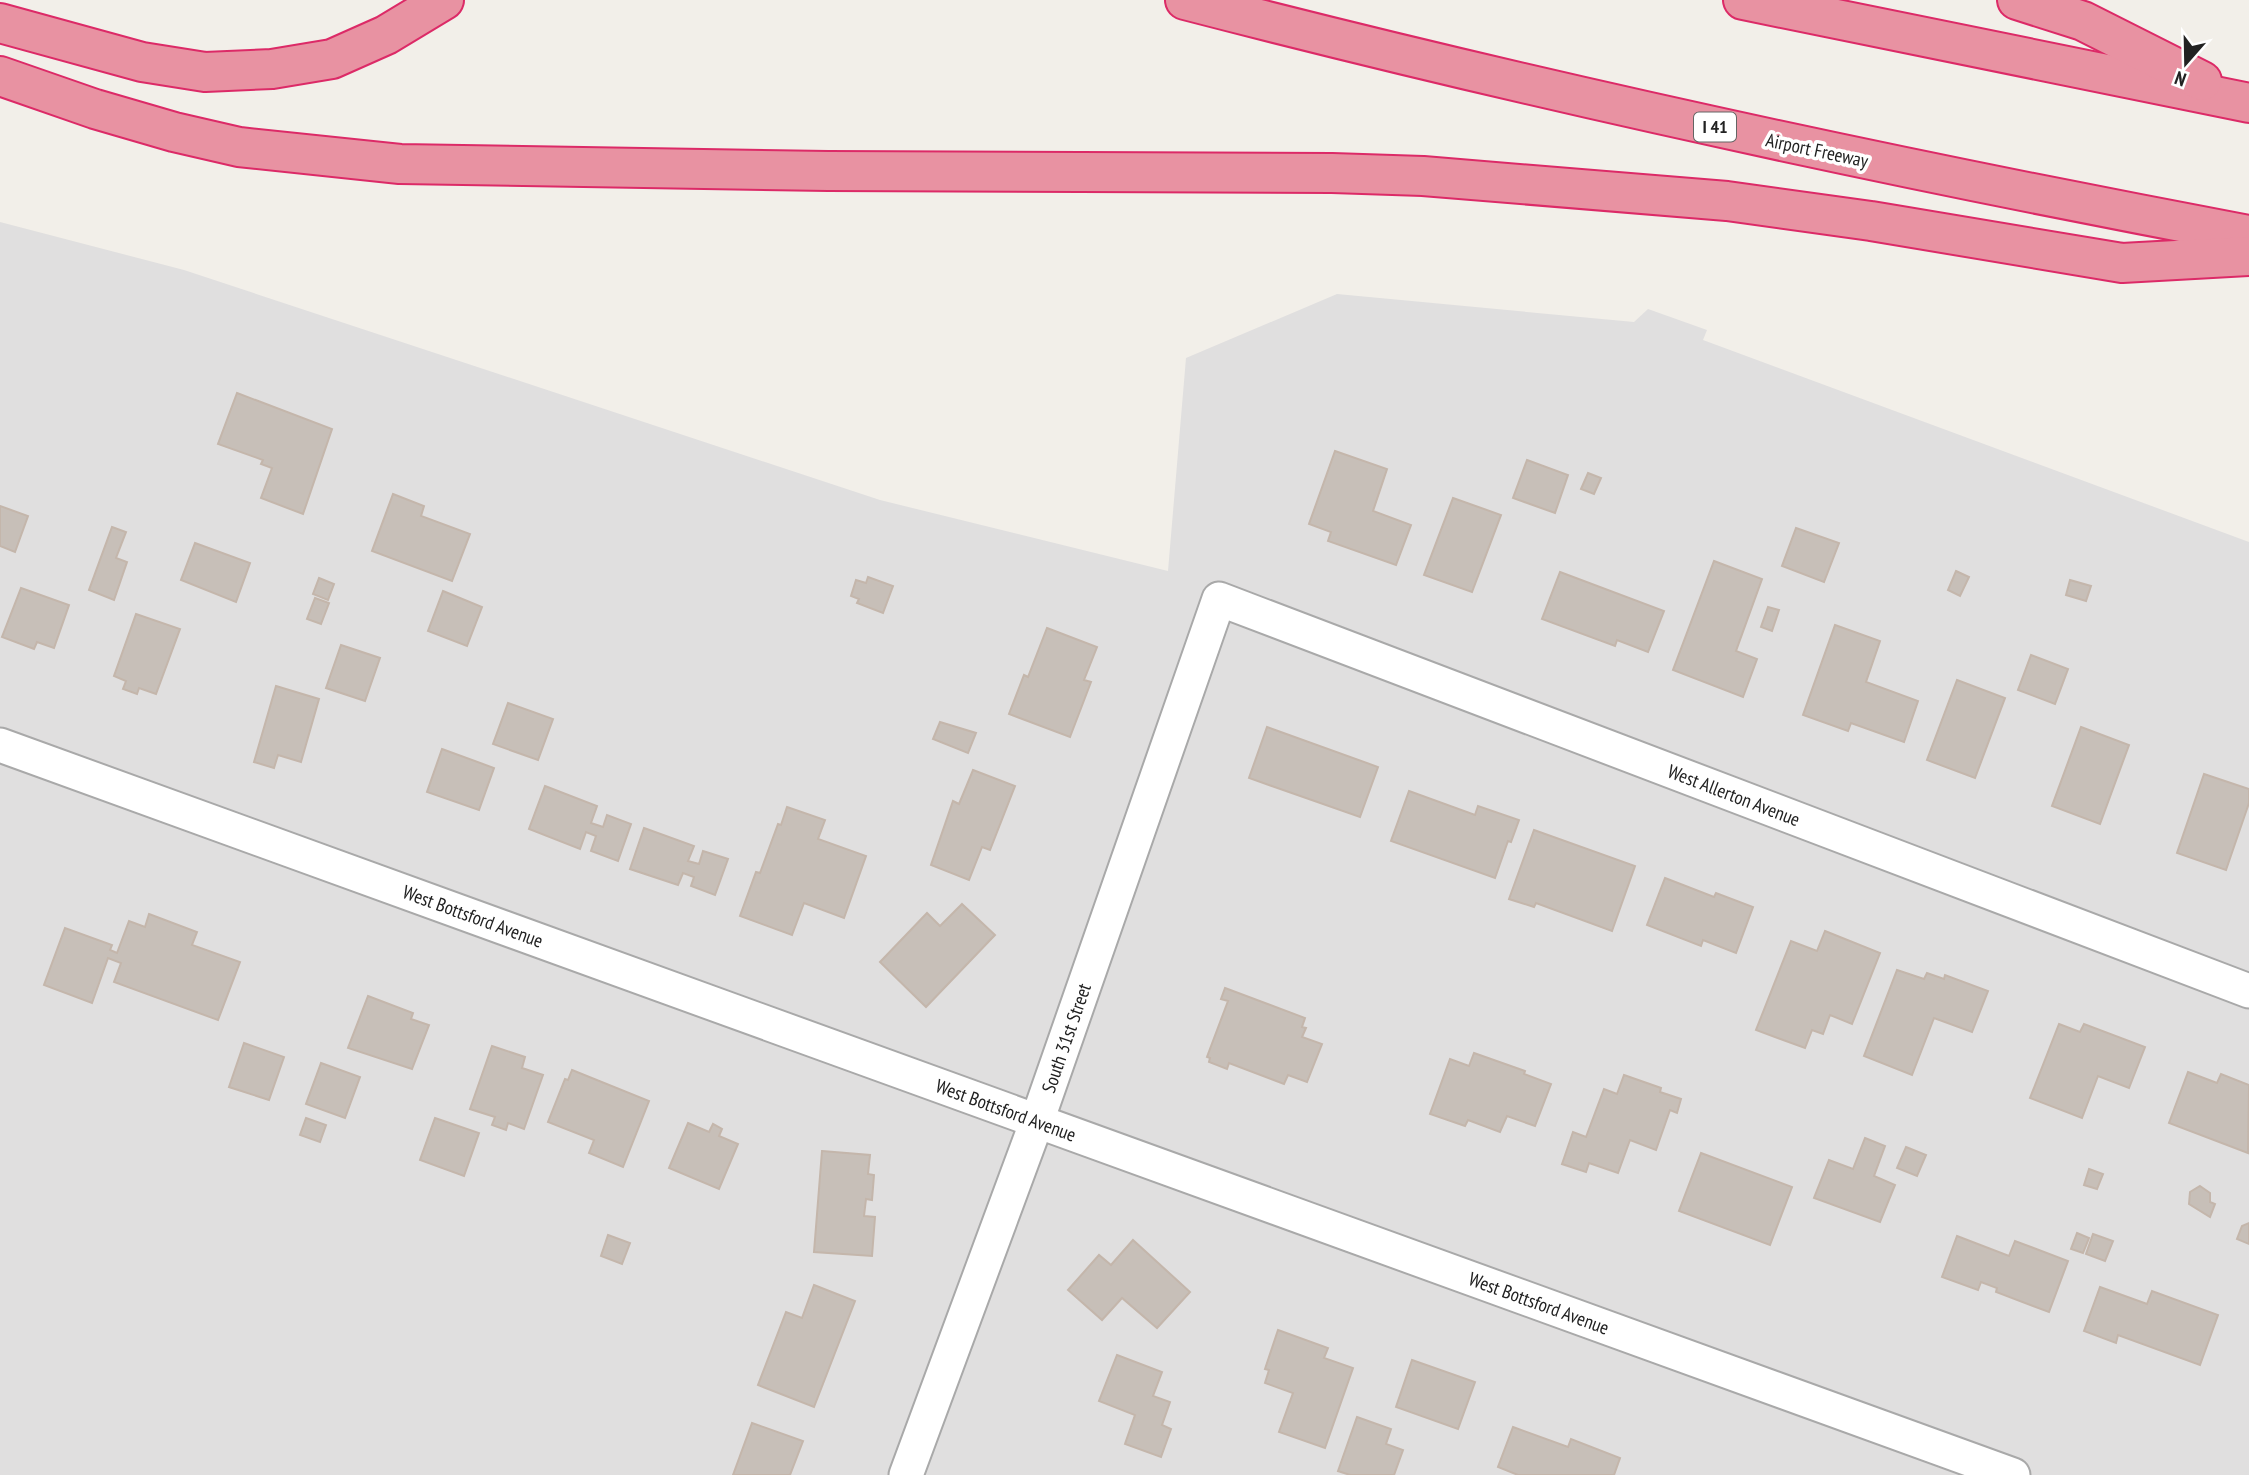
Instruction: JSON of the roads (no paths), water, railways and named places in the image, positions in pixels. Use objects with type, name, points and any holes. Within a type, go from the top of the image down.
[{"type":"highway","points":[[0,23],[142,62],[205,72],[272,69],[332,58],[386,35],[444,0]]},
{"type":"highway","name":"Airport Freeway","points":[[1185,0],[1739,133],[2000,188],[2249,235]]},
{"type":"highway","points":[[1743,0],[2246,103]]},
{"type":"highway","points":[[2017,0],[2082,21],[2246,103]]},
{"type":"highway","points":[[0,76],[95,109],[239,147],[400,164],[1423,176],[1727,201],[1871,221],[2122,264],[2249,256]]},
{"type":"street","name":"West Allerton Avenue","points":[[1219,599],[2249,990]]},
{"type":"street","name":"South 31st Street","points":[[906,1475],[1037,1121],[1219,599]]},
{"type":"street","name":"West Bottsford Avenue","points":[[0,745],[2013,1475]]}]
